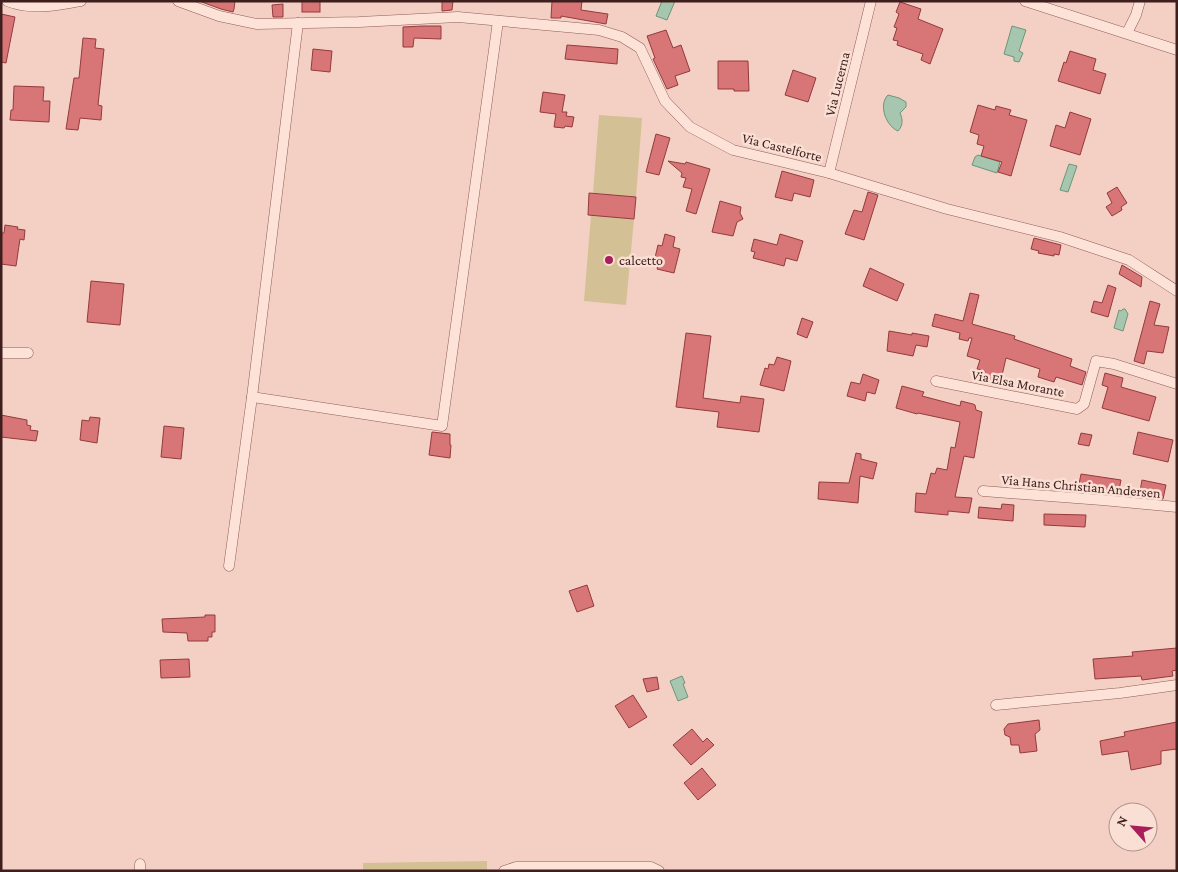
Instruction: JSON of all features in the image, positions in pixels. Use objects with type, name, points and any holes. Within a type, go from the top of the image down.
[{"type":"street","points":[[7,1],[16,5],[34,8],[82,1]]},
{"type":"street","name":"Via Castelforte","points":[[178,1],[219,16],[257,24],[359,22],[458,17],[599,30],[622,37],[640,48],[665,101],[690,127],[733,150],[829,173],[947,209],[1060,237],[1129,260],[1177,291]]},
{"type":"street","name":"Via Lucerna","points":[[829,173],[871,1]]},
{"type":"street","points":[[1025,1],[1177,50]]},
{"type":"street","points":[[1127,33],[1136,15],[1140,1]]},
{"type":"street","points":[[252,398],[442,426],[498,21]]},
{"type":"street","points":[[230,566],[298,23]]},
{"type":"street","points":[[1,353],[28,353]]},
{"type":"street","name":"Via Elsa Morante","points":[[936,381],[1077,409],[1084,404],[1096,361],[1114,364],[1177,384]]},
{"type":"street","name":"Via Hans Christian Andersen","points":[[983,491],[1177,507]]},
{"type":"street","points":[[996,705],[1120,693],[1177,685]]},
{"type":"street","points":[[504,871],[516,867],[651,867],[659,871]]},
{"type":"shaded area","points":[[662,1],[675,1],[667,20],[656,16]]},
{"type":"shaded area","points":[[1012,26],[1026,30],[1019,51],[1023,53],[1019,62],[1014,61],[1014,57],[1004,54]]},
{"type":"shaded area","points":[[888,95],[906,102],[906,107],[900,113],[902,122],[898,131],[890,125],[885,115],[884,104]]},
{"type":"shaded area","points":[[599,115],[642,118],[636,197],[593,193]]},
{"type":"shaded area","points":[[978,155],[1000,162],[997,173],[972,165],[975,157]]},
{"type":"shaded area","points":[[1069,164],[1077,166],[1068,192],[1060,190]]},
{"type":"shaded area","name":"calcetto","points":[[591,215],[634,219],[626,305],[584,301]]},
{"type":"shaded area","points":[[1123,309],[1128,314],[1123,331],[1114,328],[1119,310]]},
{"type":"shaded area","points":[[682,676],[688,697],[678,701],[670,681]]},
{"type":"shaded area","points":[[487,861],[487,871],[363,871],[363,863]]},
{"type":"building","points":[[199,1],[235,1],[233,12]]},
{"type":"building","points":[[302,1],[320,1],[320,12],[302,12]]},
{"type":"building","points":[[442,1],[453,1],[452,10],[442,11]]},
{"type":"building","points":[[552,1],[582,1],[581,10],[608,14],[606,24],[561,16],[561,18],[551,18]]},
{"type":"building","points":[[900,2],[921,9],[918,19],[943,29],[930,64],[921,60],[923,54],[897,45],[898,41],[893,40],[897,28],[894,27],[899,14],[896,12]]},
{"type":"building","points":[[283,4],[283,17],[273,17],[272,5]]},
{"type":"building","points":[[1,14],[15,17],[6,63],[1,62]]},
{"type":"building","points":[[441,26],[441,39],[414,38],[413,47],[403,47],[403,27]]},
{"type":"building","points":[[666,30],[673,48],[681,45],[690,71],[675,76],[678,85],[667,89],[653,59],[655,58],[647,36]]},
{"type":"building","points":[[83,38],[96,39],[95,48],[104,49],[98,105],[102,106],[101,120],[80,118],[78,130],[66,129],[74,78],[79,78]]},
{"type":"building","points":[[567,45],[618,49],[617,64],[565,59]]},
{"type":"building","points":[[313,49],[332,51],[330,72],[311,70]]},
{"type":"building","points":[[1070,51],[1096,59],[1093,70],[1106,74],[1100,94],[1058,81]]},
{"type":"building","points":[[718,61],[748,61],[749,91],[718,89]]},
{"type":"building","points":[[793,70],[816,78],[808,102],[785,95]]},
{"type":"building","points":[[14,86],[44,87],[43,101],[50,101],[49,122],[10,120],[11,110],[13,110]]},
{"type":"building","points":[[543,92],[565,95],[562,112],[567,112],[566,116],[574,117],[572,127],[554,127],[556,114],[540,112]]},
{"type":"building","points":[[978,105],[995,110],[996,106],[1011,110],[1009,115],[1027,120],[1011,176],[998,172],[1002,162],[981,156],[984,146],[977,144],[979,135],[970,132]]},
{"type":"building","points":[[1070,112],[1091,119],[1080,155],[1050,146],[1056,125],[1065,128]]},
{"type":"building","points":[[656,134],[670,138],[659,175],[646,172]]},
{"type":"building","points":[[668,161],[685,164],[686,162],[710,169],[696,214],[686,211],[692,189],[683,187],[686,178],[681,177],[682,173]]},
{"type":"building","points":[[782,171],[814,180],[810,197],[794,193],[792,201],[775,197]]},
{"type":"building","points":[[1117,187],[1127,203],[1121,207],[1122,210],[1112,216],[1106,207],[1112,203],[1107,193]]},
{"type":"building","points":[[868,192],[878,195],[864,240],[845,234],[854,210],[862,212]]},
{"type":"building","points":[[589,193],[636,197],[634,219],[588,215]]},
{"type":"building","points":[[720,201],[741,207],[740,213],[743,219],[737,222],[733,236],[712,232]]},
{"type":"building","points":[[5,225],[25,230],[24,240],[20,239],[16,266],[1,264],[1,233],[4,233]]},
{"type":"building","points":[[665,234],[675,237],[673,247],[680,249],[674,273],[657,269],[658,267],[653,266],[658,245],[662,246]]},
{"type":"building","points":[[780,234],[803,241],[797,261],[786,258],[784,266],[753,258],[755,252],[751,251],[754,239],[777,245]]},
{"type":"building","points":[[1034,238],[1061,245],[1059,255],[1038,253],[1039,251],[1031,249]]},
{"type":"building","points":[[1122,265],[1142,277],[1141,287],[1119,274]]},
{"type":"building","points":[[870,268],[904,284],[897,301],[863,286]]},
{"type":"building","points":[[91,281],[124,284],[120,325],[87,322]]},
{"type":"building","points":[[1108,285],[1116,288],[1108,317],[1091,312],[1094,301],[1102,303]]},
{"type":"building","points":[[970,293],[979,295],[972,324],[1015,336],[1014,339],[1072,359],[1070,366],[1086,372],[1082,385],[1056,377],[1054,382],[1038,377],[1040,369],[1006,358],[1000,384],[983,380],[985,371],[977,369],[980,360],[967,356],[972,338],[969,338],[968,341],[959,339],[960,333],[932,326],[935,314],[963,321]]},
{"type":"building","points":[[1150,301],[1160,304],[1154,325],[1169,327],[1163,353],[1147,351],[1144,364],[1134,361]]},
{"type":"building","points":[[802,318],[813,322],[807,338],[797,334]]},
{"type":"building","points":[[889,331],[929,336],[927,347],[916,345],[913,356],[887,351]]},
{"type":"building","points":[[686,333],[711,336],[703,398],[740,403],[741,396],[764,399],[759,432],[717,427],[719,412],[676,407]]},
{"type":"building","points":[[777,357],[791,361],[784,391],[760,385],[765,368],[768,369],[769,364],[774,365]]},
{"type":"building","points":[[1105,373],[1123,378],[1121,387],[1156,397],[1149,421],[1102,408],[1108,387],[1102,385]]},
{"type":"building","points":[[863,374],[879,380],[875,394],[867,392],[865,401],[847,396],[851,382],[860,384]]},
{"type":"building","points":[[902,386],[924,392],[922,396],[960,406],[961,401],[973,404],[976,410],[982,412],[974,458],[964,456],[955,497],[972,498],[969,513],[948,511],[948,515],[915,512],[916,493],[926,494],[931,473],[935,474],[937,468],[947,470],[951,447],[955,448],[960,422],[896,408]]},
{"type":"building","points":[[1,415],[27,420],[27,425],[31,426],[30,430],[38,431],[36,441],[1,437]]},
{"type":"building","points":[[90,417],[100,418],[97,443],[80,440],[82,420],[89,421]]},
{"type":"building","points":[[164,426],[184,428],[181,459],[161,457]]},
{"type":"building","points":[[432,432],[450,434],[450,458],[429,455]]},
{"type":"building","points":[[1138,432],[1173,440],[1168,462],[1133,454]]},
{"type":"building","points":[[1081,433],[1092,435],[1089,446],[1078,444]]},
{"type":"building","points":[[856,453],[861,454],[861,459],[877,463],[873,479],[860,476],[858,503],[818,499],[819,482],[849,483]]},
{"type":"building","points":[[1081,474],[1121,480],[1118,495],[1078,489]]},
{"type":"building","points":[[1142,480],[1166,485],[1163,499],[1139,497]]},
{"type":"building","points":[[1002,504],[1014,505],[1013,521],[978,518],[979,507],[1001,509]]},
{"type":"building","points":[[1044,514],[1086,515],[1085,527],[1044,525]]},
{"type":"building","points":[[587,585],[594,606],[577,612],[569,591]]},
{"type":"building","points":[[205,615],[215,615],[215,632],[212,632],[212,637],[208,637],[208,641],[188,641],[187,633],[163,632],[162,619],[205,617]]},
{"type":"building","points":[[1177,648],[1177,670],[1172,671],[1173,676],[1142,680],[1141,676],[1095,679],[1093,659],[1133,656],[1132,652]]},
{"type":"building","points":[[189,659],[190,677],[161,678],[160,660]]},
{"type":"building","points":[[657,677],[659,689],[647,692],[643,679]]},
{"type":"building","points":[[633,695],[647,717],[629,728],[615,706]]},
{"type":"building","points":[[1039,720],[1040,730],[1035,734],[1037,751],[1020,753],[1019,745],[1011,745],[1010,737],[1005,735],[1004,729],[1008,724]]},
{"type":"building","points":[[1177,722],[1177,749],[1161,751],[1161,764],[1131,770],[1128,751],[1102,755],[1100,741],[1125,736],[1124,732]]},
{"type":"building","points":[[692,729],[703,742],[707,738],[714,745],[691,765],[673,745]]},
{"type":"building","points":[[702,768],[716,785],[698,800],[684,783]]},
{"type":"place","name":"calcetto","points":[[609,260]]}]
